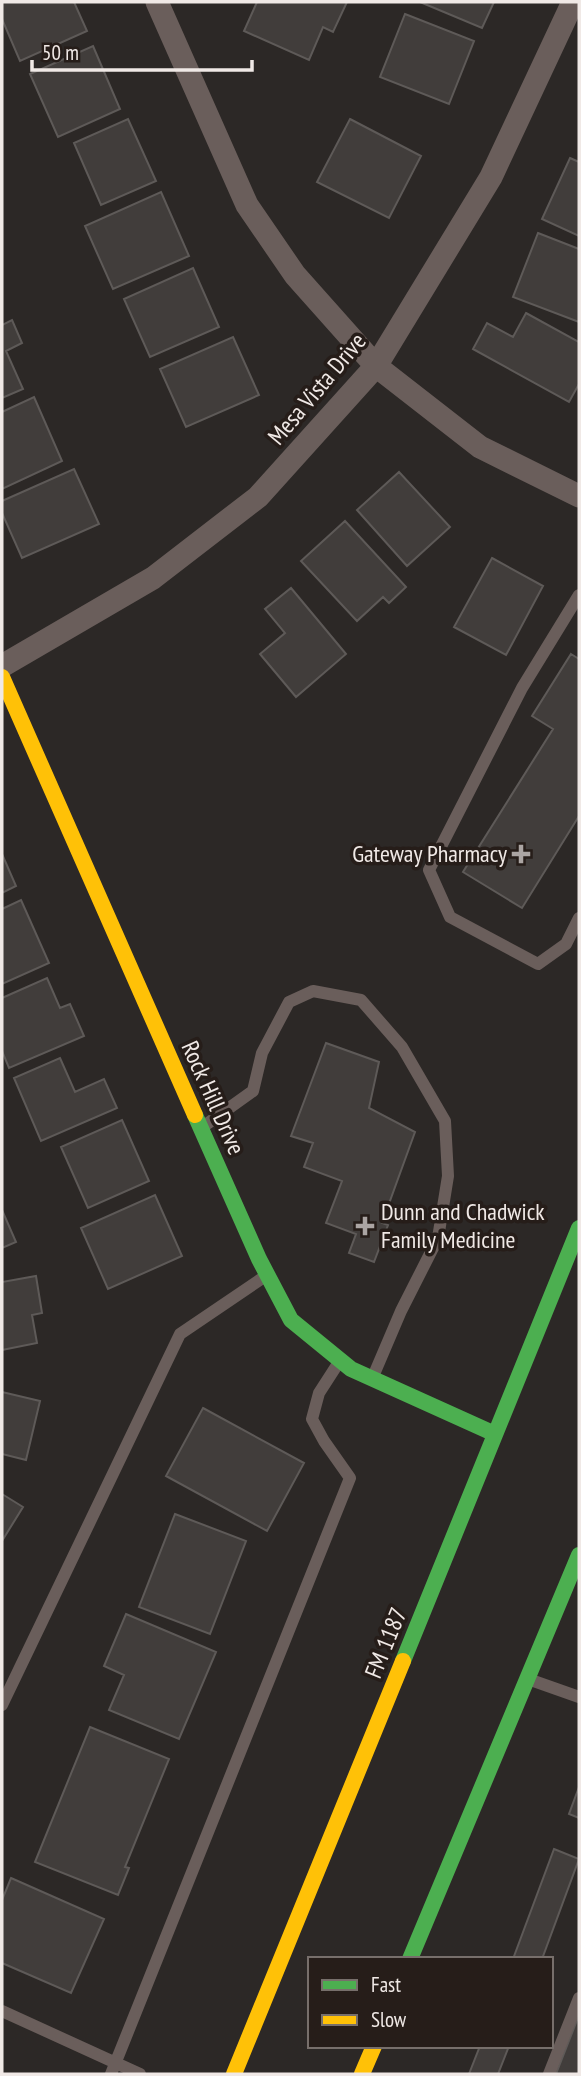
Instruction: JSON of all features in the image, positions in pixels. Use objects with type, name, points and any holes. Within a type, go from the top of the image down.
[{"type":"main road","name":"Rock Hill Drive","points":[[2,677],[201,1128],[291,1320],[351,1369],[495,1434]]},
{"type":"main road","name":"FM 1187","points":[[234,2074],[579,1228]]},
{"type":"main road","points":[[411,1957],[579,1555]]},
{"type":"main road","points":[[362,2074],[373,2048]]},
{"type":"street","points":[[157,2],[247,205],[295,275],[376,366],[480,447],[579,496]]},
{"type":"street","name":"Mesa Vista Drive","points":[[2,666],[153,578],[258,498],[376,366],[491,177],[573,2]]},
{"type":"lane","points":[[578,600],[522,688],[429,870],[450,917],[538,964],[566,944],[579,918]]},
{"type":"lane","points":[[201,1128],[253,1091],[262,1053],[289,1002],[313,991],[361,1000],[402,1047],[445,1121],[448,1176],[438,1238],[401,1311],[372,1379]]},
{"type":"lane","points":[[2,1705],[180,1334],[268,1274]]},
{"type":"lane","points":[[114,2069],[350,1478],[312,1419],[319,1392],[341,1360]]},
{"type":"lane","points":[[528,1679],[579,1697]]},
{"type":"lane","points":[[549,2074],[579,1998]]},
{"type":"lane","points":[[2,2011],[114,2069],[140,2074]]},
{"type":"building","points":[[2,2],[74,2],[87,31],[20,61],[2,19]]},
{"type":"building","points":[[257,2],[347,2],[333,32],[323,27],[309,60],[244,31]]},
{"type":"building","points":[[420,2],[494,2],[482,28]]},
{"type":"building","points":[[405,14],[474,41],[449,104],[380,77]]},
{"type":"building","points":[[93,46],[120,109],[58,137],[30,74]]},
{"type":"building","points":[[128,119],[156,181],[101,205],[74,143]]},
{"type":"building","points":[[350,119],[421,156],[389,218],[317,182]]},
{"type":"building","points":[[570,158],[579,162],[579,236],[542,219]]},
{"type":"building","points":[[161,192],[189,256],[113,289],[85,226]]},
{"type":"building","points":[[538,233],[579,249],[579,322],[513,297]]},
{"type":"building","points":[[193,268],[219,327],[150,357],[124,299]]},
{"type":"building","points":[[526,313],[579,342],[579,384],[569,402],[473,349],[487,323],[513,337]]},
{"type":"building","points":[[12,320],[22,343],[6,351],[23,389],[2,398],[2,325]]},
{"type":"building","points":[[233,337],[259,395],[186,427],[160,369]]},
{"type":"building","points":[[34,397],[62,461],[2,489],[2,412]]},
{"type":"building","points":[[74,469],[99,524],[22,558],[2,513],[2,501]]},
{"type":"building","points":[[399,472],[450,527],[407,566],[357,510]]},
{"type":"building","points":[[345,521],[406,587],[389,603],[383,597],[357,621],[301,561]]},
{"type":"building","points":[[492,558],[543,586],[506,655],[454,627]]},
{"type":"building","points":[[291,588],[346,654],[296,697],[260,654],[285,633],[265,609]]},
{"type":"building","points":[[571,654],[579,659],[579,816],[522,908],[463,872],[553,729],[532,716]]},
{"type":"building","points":[[2,854],[16,886],[2,893]]},
{"type":"building","points":[[21,900],[49,963],[2,984],[2,909]]},
{"type":"building","points":[[47,978],[60,1008],[70,1004],[84,1036],[9,1068],[2,1051],[2,998]]},
{"type":"building","points":[[326,1043],[379,1062],[369,1108],[415,1132],[382,1223],[388,1225],[374,1262],[349,1253],[356,1234],[326,1223],[342,1181],[304,1167],[313,1143],[291,1136]]},
{"type":"building","points":[[60,1058],[75,1092],[104,1079],[117,1108],[41,1141],[14,1078]]},
{"type":"building","points":[[122,1120],[149,1181],[88,1208],[61,1147]]},
{"type":"building","points":[[155,1195],[182,1256],[108,1289],[81,1228]]},
{"type":"building","points":[[2,1210],[16,1242],[2,1248]]},
{"type":"building","points":[[36,1276],[42,1313],[32,1315],[37,1343],[2,1350],[2,1282]]},
{"type":"building","points":[[2,1392],[40,1401],[26,1460],[2,1454]]},
{"type":"building","points":[[203,1408],[304,1463],[267,1531],[166,1476]]},
{"type":"building","points":[[2,1494],[23,1507],[2,1541]]},
{"type":"building","points":[[175,1514],[246,1541],[210,1634],[139,1607]]},
{"type":"building","points":[[126,1614],[216,1652],[179,1739],[109,1710],[124,1675],[104,1666]]},
{"type":"building","points":[[90,1727],[169,1759],[125,1867],[129,1868],[118,1895],[35,1862]]},
{"type":"building","points":[[579,1787],[579,1818],[569,1814]]},
{"type":"building","points":[[554,1849],[579,1859],[543,1957],[514,1957]]},
{"type":"building","points":[[11,1878],[104,1919],[71,1993],[2,1963],[2,1900]]},
{"type":"building","points":[[579,2015],[579,2074],[556,2074]]},
{"type":"building","points":[[479,2048],[508,2048],[498,2074],[469,2074]]},
{"type":"traffic: fast","points":[[195,1115],[259,1259],[291,1320],[351,1369],[495,1434]]},
{"type":"traffic: fast","points":[[403,1661],[579,1228]]},
{"type":"traffic: fast","points":[[411,1957],[579,1555]]},
{"type":"traffic: slow","points":[[2,677],[195,1115]]},
{"type":"traffic: slow","points":[[234,2074],[403,1661]]},
{"type":"traffic: slow","points":[[362,2074],[373,2048]]},
{"type":"place","name":"Gateway Pharmacy","points":[[521,854]]},
{"type":"place","name":"Dunn and Chadwick Family Medicine","points":[[365,1226]]}]
